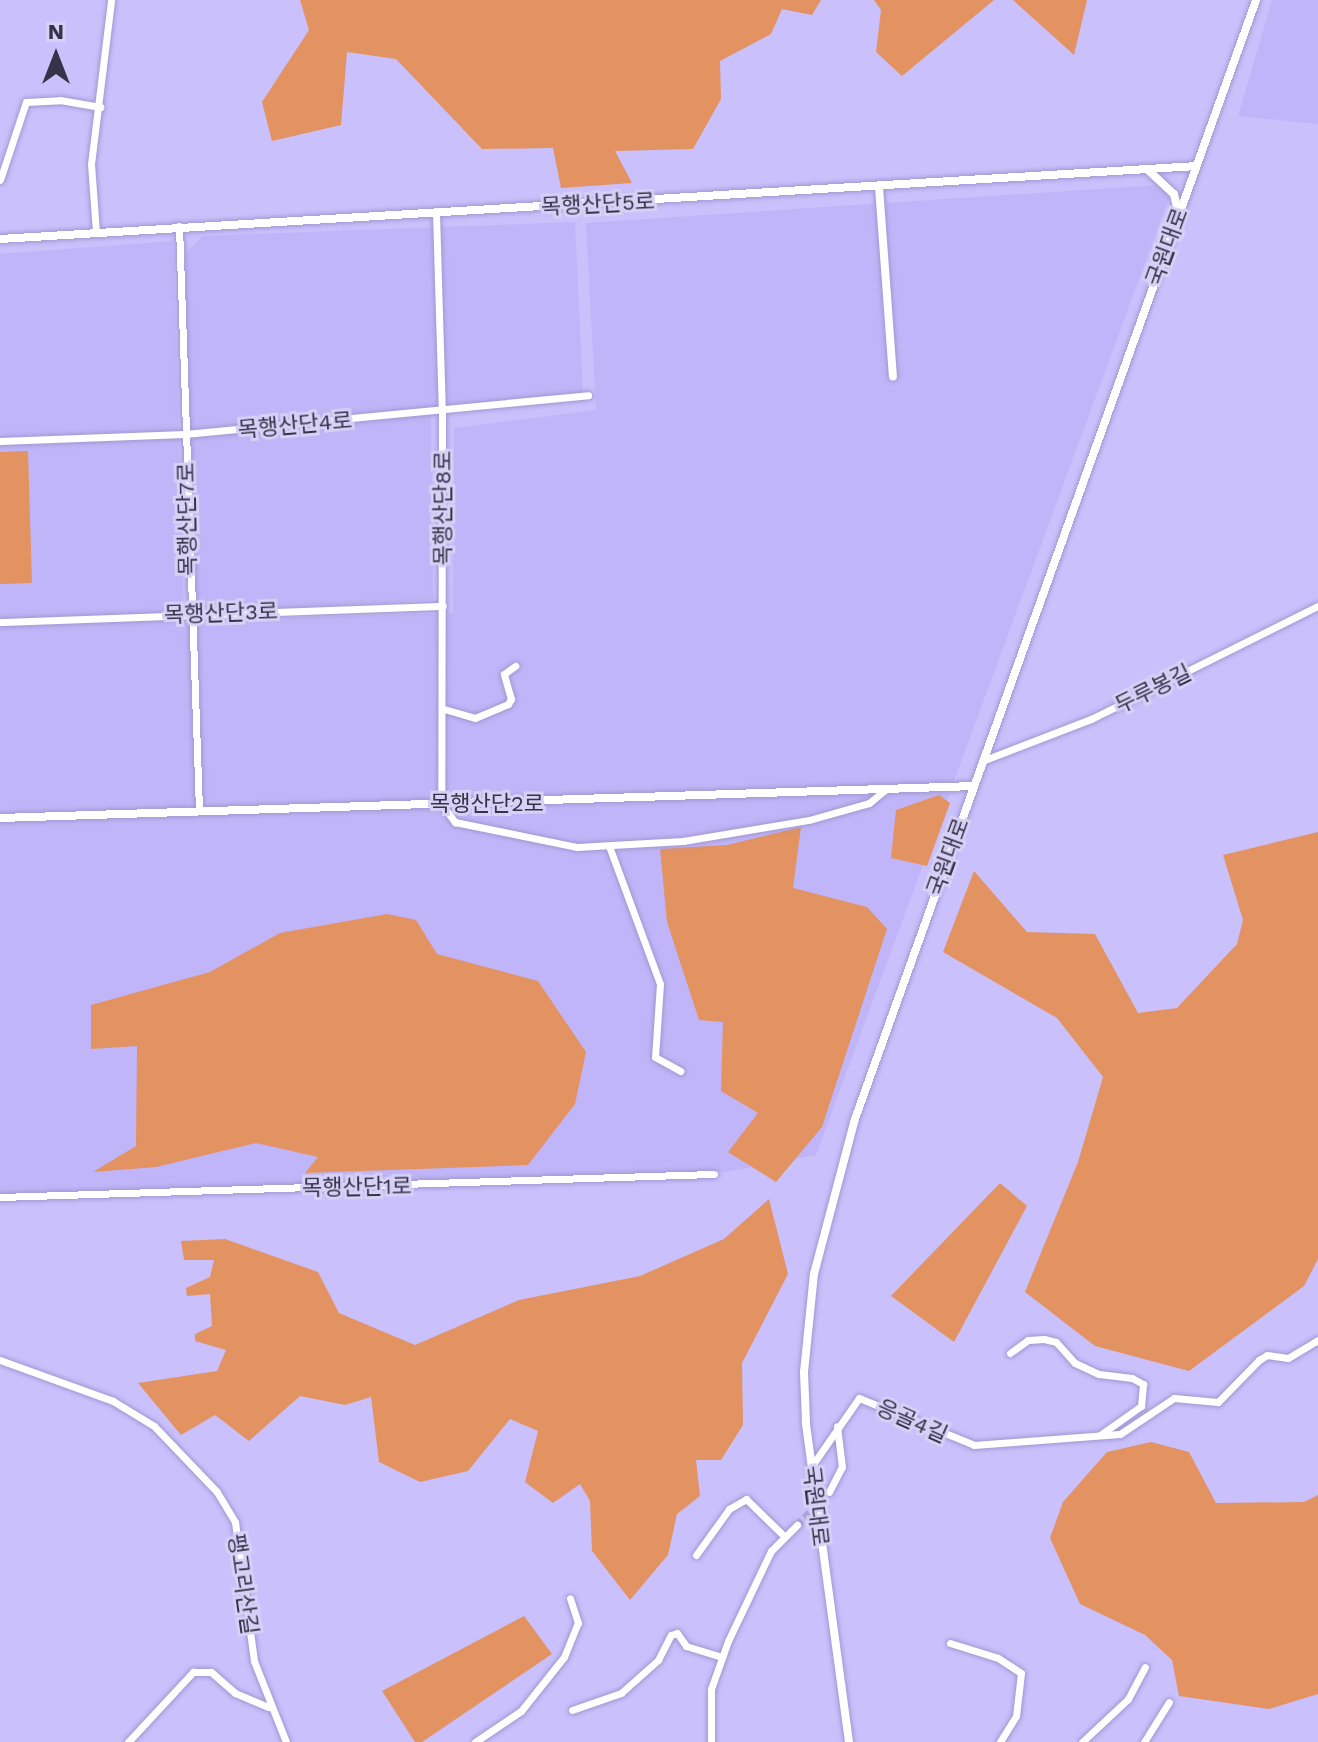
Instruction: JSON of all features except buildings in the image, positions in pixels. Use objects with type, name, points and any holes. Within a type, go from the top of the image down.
[{"type":"street","points":[[96,232],[91,164],[111,0]]},
{"type":"street","name":"국원대로","points":[[849,1742],[811,1467],[804,1372],[816,1262],[855,1119],[1256,0]]},
{"type":"street","points":[[0,180],[20,112],[26,102],[60,100],[100,107]]},
{"type":"street","name":"목행산단5로","points":[[0,239],[1196,166]]},
{"type":"street","points":[[1147,170],[1174,194],[1179,214]]},
{"type":"street","points":[[879,187],[893,376]]},
{"type":"street","name":"목행산단8로","points":[[436,213],[442,413],[444,709],[441,803]]},
{"type":"street","name":"목행산단7로","points":[[179,226],[189,614],[199,811]]},
{"type":"street","name":"목행산단4로","points":[[0,441],[185,434],[442,413],[588,395]]},
{"type":"street","name":"목행산단3로","points":[[0,622],[443,606]]},
{"type":"street","name":"두루봉길","points":[[982,761],[1091,719],[1318,606]]},
{"type":"street","points":[[444,709],[475,718],[508,704],[511,699],[504,674],[515,666]]},
{"type":"street","name":"목행산단2로","points":[[0,818],[441,803],[547,804],[973,786]]},
{"type":"street","points":[[441,803],[455,822],[577,847],[609,846],[744,834],[869,803],[886,789]]},
{"type":"street","points":[[609,846],[660,984],[655,1057],[680,1071]]},
{"type":"street","name":"목행산단1로","points":[[0,1197],[714,1174]]},
{"type":"street","points":[[1010,1353],[1028,1340],[1044,1339],[1056,1342],[1075,1363],[1099,1374],[1132,1378],[1143,1384],[1141,1406],[1098,1436]]},
{"type":"street","name":"응골4길","points":[[811,1467],[859,1398],[974,1445],[1098,1436],[1138,1426],[1174,1398],[1218,1402],[1267,1355],[1288,1358],[1318,1340]]},
{"type":"street","name":"팽고리산길","points":[[0,1360],[113,1401],[154,1426],[217,1492],[235,1522],[254,1661],[268,1708],[286,1742]]},
{"type":"street","points":[[829,1492],[842,1467],[837,1426]]},
{"type":"street","points":[[696,1555],[729,1509],[746,1499],[784,1536]]},
{"type":"street","points":[[711,1742],[711,1689],[722,1657],[745,1600],[784,1536],[797,1525]]},
{"type":"street","points":[[475,1742],[521,1711],[564,1657],[578,1623],[570,1598]]},
{"type":"street","points":[[572,1710],[621,1693],[658,1660],[671,1635],[677,1633],[686,1646],[722,1657]]},
{"type":"street","points":[[950,1643],[985,1653],[1021,1673],[1016,1716],[1000,1742]]},
{"type":"street","points":[[1082,1742],[1128,1699],[1145,1667]]},
{"type":"street","points":[[128,1742],[193,1672],[211,1672],[235,1693],[268,1708]]},
{"type":"street","points":[[1144,1742],[1159,1721],[1162,1706],[1169,1702]]},
{"type":"shaded area","points":[[300,0],[821,0],[812,15],[782,9],[771,34],[720,61],[721,99],[693,149],[615,151],[632,183],[561,188],[553,148],[482,149],[396,59],[347,52],[341,125],[272,141],[262,102],[309,30]]},
{"type":"shaded area","points":[[874,0],[994,0],[902,76],[876,52],[881,10]]},
{"type":"shaded area","points":[[1013,0],[1087,0],[1074,55]]},
{"type":"shaded area","points":[[1272,0],[1318,0],[1318,124],[1238,116]]},
{"type":"shaded area","points":[[1159,185],[1169,198],[816,1155],[714,1174],[0,1198],[0,254],[173,241],[184,621],[453,613],[454,428],[596,410],[586,223]]},
{"type":"shaded area","points":[[575,222],[583,394],[431,409],[433,600],[195,613],[185,253],[203,236]]},
{"type":"shaded area","points":[[28,451],[32,583],[0,584],[0,452]]},
{"type":"shaded area","points":[[939,795],[950,803],[927,866],[891,858],[896,810]]},
{"type":"shaded area","points":[[801,827],[793,888],[867,907],[887,929],[822,1127],[776,1182],[728,1152],[758,1113],[721,1091],[723,1022],[699,1020],[667,922],[660,849],[727,845]]},
{"type":"shaded area","points":[[1318,832],[1318,1259],[1304,1286],[1189,1371],[1095,1346],[1025,1292],[1078,1162],[1103,1077],[1057,1018],[943,952],[974,871],[1027,932],[1095,934],[1138,1013],[1177,1008],[1237,944],[1243,920],[1223,855]]},
{"type":"shaded area","points":[[387,914],[416,920],[437,954],[538,981],[586,1052],[575,1104],[528,1165],[305,1173],[318,1157],[256,1143],[156,1167],[93,1172],[136,1146],[137,1046],[91,1049],[91,1005],[210,972],[280,933]]},
{"type":"shaded area","points":[[1000,1183],[1027,1206],[954,1342],[891,1296]]},
{"type":"shaded area","points":[[769,1199],[788,1274],[742,1363],[743,1425],[721,1460],[696,1460],[700,1496],[677,1514],[668,1555],[630,1600],[592,1551],[590,1501],[580,1484],[553,1503],[525,1482],[538,1431],[510,1419],[468,1471],[420,1482],[379,1462],[371,1397],[345,1405],[300,1396],[249,1441],[215,1415],[181,1435],[138,1383],[217,1371],[226,1350],[195,1341],[195,1334],[212,1326],[210,1294],[187,1296],[186,1288],[210,1277],[214,1260],[184,1260],[181,1241],[225,1239],[318,1272],[339,1313],[415,1345],[519,1300],[640,1276],[724,1239]]},
{"type":"shaded area","points":[[1151,1442],[1189,1452],[1216,1503],[1304,1502],[1318,1495],[1318,1694],[1269,1709],[1179,1696],[1172,1660],[1145,1635],[1080,1604],[1050,1538],[1063,1502],[1107,1452]]},
{"type":"shaded area","points":[[524,1616],[552,1654],[422,1742],[415,1742],[382,1691]]},
{"type":"tunnel","points":[[797,1525],[829,1492]]}]
